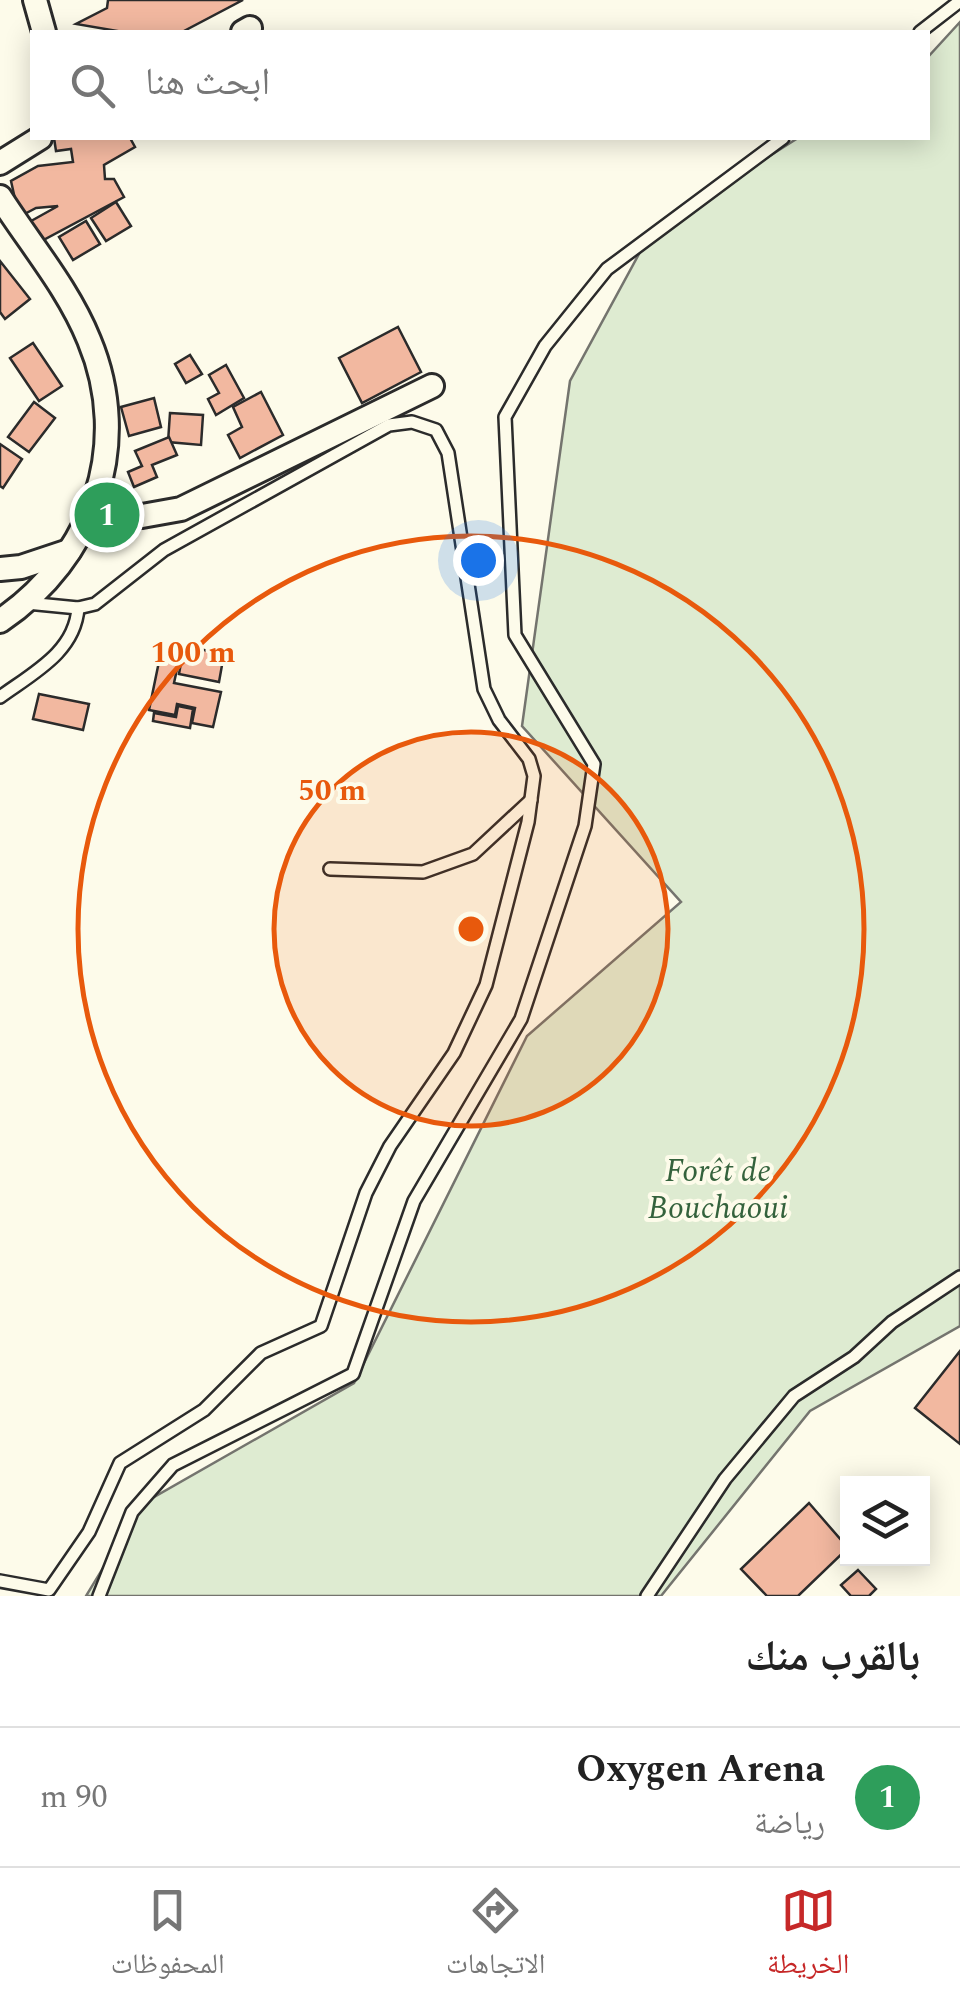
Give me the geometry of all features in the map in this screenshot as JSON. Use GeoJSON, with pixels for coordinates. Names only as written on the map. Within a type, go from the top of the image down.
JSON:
{"type":"FeatureCollection","features":[{"type":"Feature","properties":{"kind":"street"},"geometry":{"type":"LineString","coordinates":[[35,0],[43,30]]}},
{"type":"Feature","properties":{"kind":"street"},"geometry":{"type":"LineString","coordinates":[[0,163],[37,140]]}},
{"type":"Feature","properties":{"kind":"street"},"geometry":{"type":"LineString","coordinates":[[0,197],[53,274],[89,340],[106,394],[108,456],[94,508],[72,550],[27,603],[0,621]]}},
{"type":"Feature","properties":{"kind":"street"},"geometry":{"type":"LineString","coordinates":[[94,508],[142,516],[182,508],[432,386]]}},
{"type":"Feature","properties":{"kind":"street"},"geometry":{"type":"LineString","coordinates":[[0,569],[20,567],[72,550]]}},
{"type":"Feature","properties":{"kind":"lane"},"geometry":{"type":"LineString","coordinates":[[923,30],[960,1]]}},
{"type":"Feature","properties":{"kind":"lane"},"geometry":{"type":"LineString","coordinates":[[99,1596],[132,1512],[173,1466],[353,1374],[414,1200],[521,1019],[585,826],[594,764],[515,635],[505,417],[545,346],[606,270],[780,140]]}},
{"type":"Feature","properties":{"kind":"lane"},"geometry":{"type":"LineString","coordinates":[[0,1581],[51,1594],[88,1532],[120,1463],[204,1410],[262,1353],[320,1326],[366,1193],[390,1146],[454,1053],[486,985],[534,776],[529,759],[498,720],[484,689],[448,453],[436,430],[412,422],[389,425],[164,550],[95,604],[78,608],[27,603]]}},
{"type":"Feature","properties":{"kind":"lane"},"geometry":{"type":"LineString","coordinates":[[0,696],[54,658],[77,628],[78,608]]}},
{"type":"Feature","properties":{"kind":"lane"},"geometry":{"type":"LineString","coordinates":[[330,869],[422,872],[473,854],[531,800]]}},
{"type":"Feature","properties":{"kind":"lane"},"geometry":{"type":"LineString","coordinates":[[647,1596],[724,1479],[794,1396],[854,1357],[892,1322],[960,1278]]}},
{"type":"Feature","properties":{"kind":"green space","name":"Forêt de Bouchaoui"},"geometry":{"type":"Polygon","coordinates":[[[960,22],[960,1326],[810,1411],[661,1596],[86,1596],[142,1504],[354,1383],[527,1036],[681,902],[522,726],[570,381],[652,230],[795,140],[930,140],[930,55],[960,22]]]}},
{"type":"Feature","properties":{"kind":"building"},"geometry":{"type":"Polygon","coordinates":[[[108,0],[243,0],[186,30],[111,30],[76,24],[107,8],[108,0]]]}},
{"type":"Feature","properties":{"kind":"building"},"geometry":{"type":"Polygon","coordinates":[[[54,140],[131,140],[135,147],[104,165],[105,179],[114,179],[124,197],[34,245],[24,225],[58,206],[36,208],[19,217],[11,181],[38,166],[73,162],[71,149],[56,151],[54,140]]]}},
{"type":"Feature","properties":{"kind":"building"},"geometry":{"type":"Polygon","coordinates":[[[116,202],[131,226],[106,241],[91,218],[116,202]]]}},
{"type":"Feature","properties":{"kind":"building"},"geometry":{"type":"Polygon","coordinates":[[[86,221],[100,244],[73,260],[59,237],[86,221]]]}},
{"type":"Feature","properties":{"kind":"building"},"geometry":{"type":"Polygon","coordinates":[[[0,261],[30,299],[5,319],[0,312],[0,261]]]}},
{"type":"Feature","properties":{"kind":"building"},"geometry":{"type":"Polygon","coordinates":[[[398,327],[421,372],[362,403],[339,358],[398,327]]]}},
{"type":"Feature","properties":{"kind":"building"},"geometry":{"type":"Polygon","coordinates":[[[33,343],[62,386],[39,401],[10,358],[33,343]]]}},
{"type":"Feature","properties":{"kind":"building"},"geometry":{"type":"Polygon","coordinates":[[[190,355],[202,374],[186,383],[175,364],[190,355]]]}},
{"type":"Feature","properties":{"kind":"building"},"geometry":{"type":"Polygon","coordinates":[[[226,365],[244,398],[216,415],[208,399],[219,393],[209,375],[226,365]]]}},
{"type":"Feature","properties":{"kind":"building"},"geometry":{"type":"Polygon","coordinates":[[[261,392],[283,435],[240,458],[228,435],[242,427],[233,407],[261,392]]]}},
{"type":"Feature","properties":{"kind":"building"},"geometry":{"type":"Polygon","coordinates":[[[154,398],[161,427],[129,436],[121,407],[154,398]]]}},
{"type":"Feature","properties":{"kind":"building"},"geometry":{"type":"Polygon","coordinates":[[[34,402],[55,418],[29,452],[8,437],[34,402]]]}},
{"type":"Feature","properties":{"kind":"building"},"geometry":{"type":"Polygon","coordinates":[[[170,413],[203,415],[201,445],[168,442],[170,413]]]}},
{"type":"Feature","properties":{"kind":"building"},"geometry":{"type":"Polygon","coordinates":[[[169,437],[177,455],[152,465],[157,477],[134,487],[128,472],[142,466],[135,451],[169,437]]]}},
{"type":"Feature","properties":{"kind":"building"},"geometry":{"type":"Polygon","coordinates":[[[0,444],[22,459],[3,488],[0,486],[0,444]]]}},
{"type":"Feature","properties":{"kind":"building"},"geometry":{"type":"Polygon","coordinates":[[[184,646],[224,654],[219,682],[179,674],[184,646]]]}},
{"type":"Feature","properties":{"kind":"building"},"geometry":{"type":"Polygon","coordinates":[[[162,647],[181,651],[174,683],[221,692],[213,727],[192,723],[195,708],[177,704],[175,715],[149,710],[162,647]]]}},
{"type":"Feature","properties":{"kind":"building"},"geometry":{"type":"Polygon","coordinates":[[[39,694],[89,704],[83,730],[33,719],[39,694]]]}},
{"type":"Feature","properties":{"kind":"building"},"geometry":{"type":"Polygon","coordinates":[[[178,706],[193,709],[190,728],[153,721],[154,713],[176,717],[178,706]]]}},
{"type":"Feature","properties":{"kind":"building"},"geometry":{"type":"Polygon","coordinates":[[[960,1351],[960,1444],[915,1408],[960,1351]]]}},
{"type":"Feature","properties":{"kind":"building"},"geometry":{"type":"Polygon","coordinates":[[[809,1503],[840,1539],[840,1556],[798,1596],[767,1596],[741,1569],[809,1503]]]}},
{"type":"Feature","properties":{"kind":"building"},"geometry":{"type":"Polygon","coordinates":[[[858,1570],[876,1589],[869,1596],[851,1596],[841,1585],[858,1570]]]}},
{"type":"Feature","properties":{"kind":"place","name":"Oxygen Arena"},"geometry":{"type":"Point","coordinates":[107,515]}}]}
